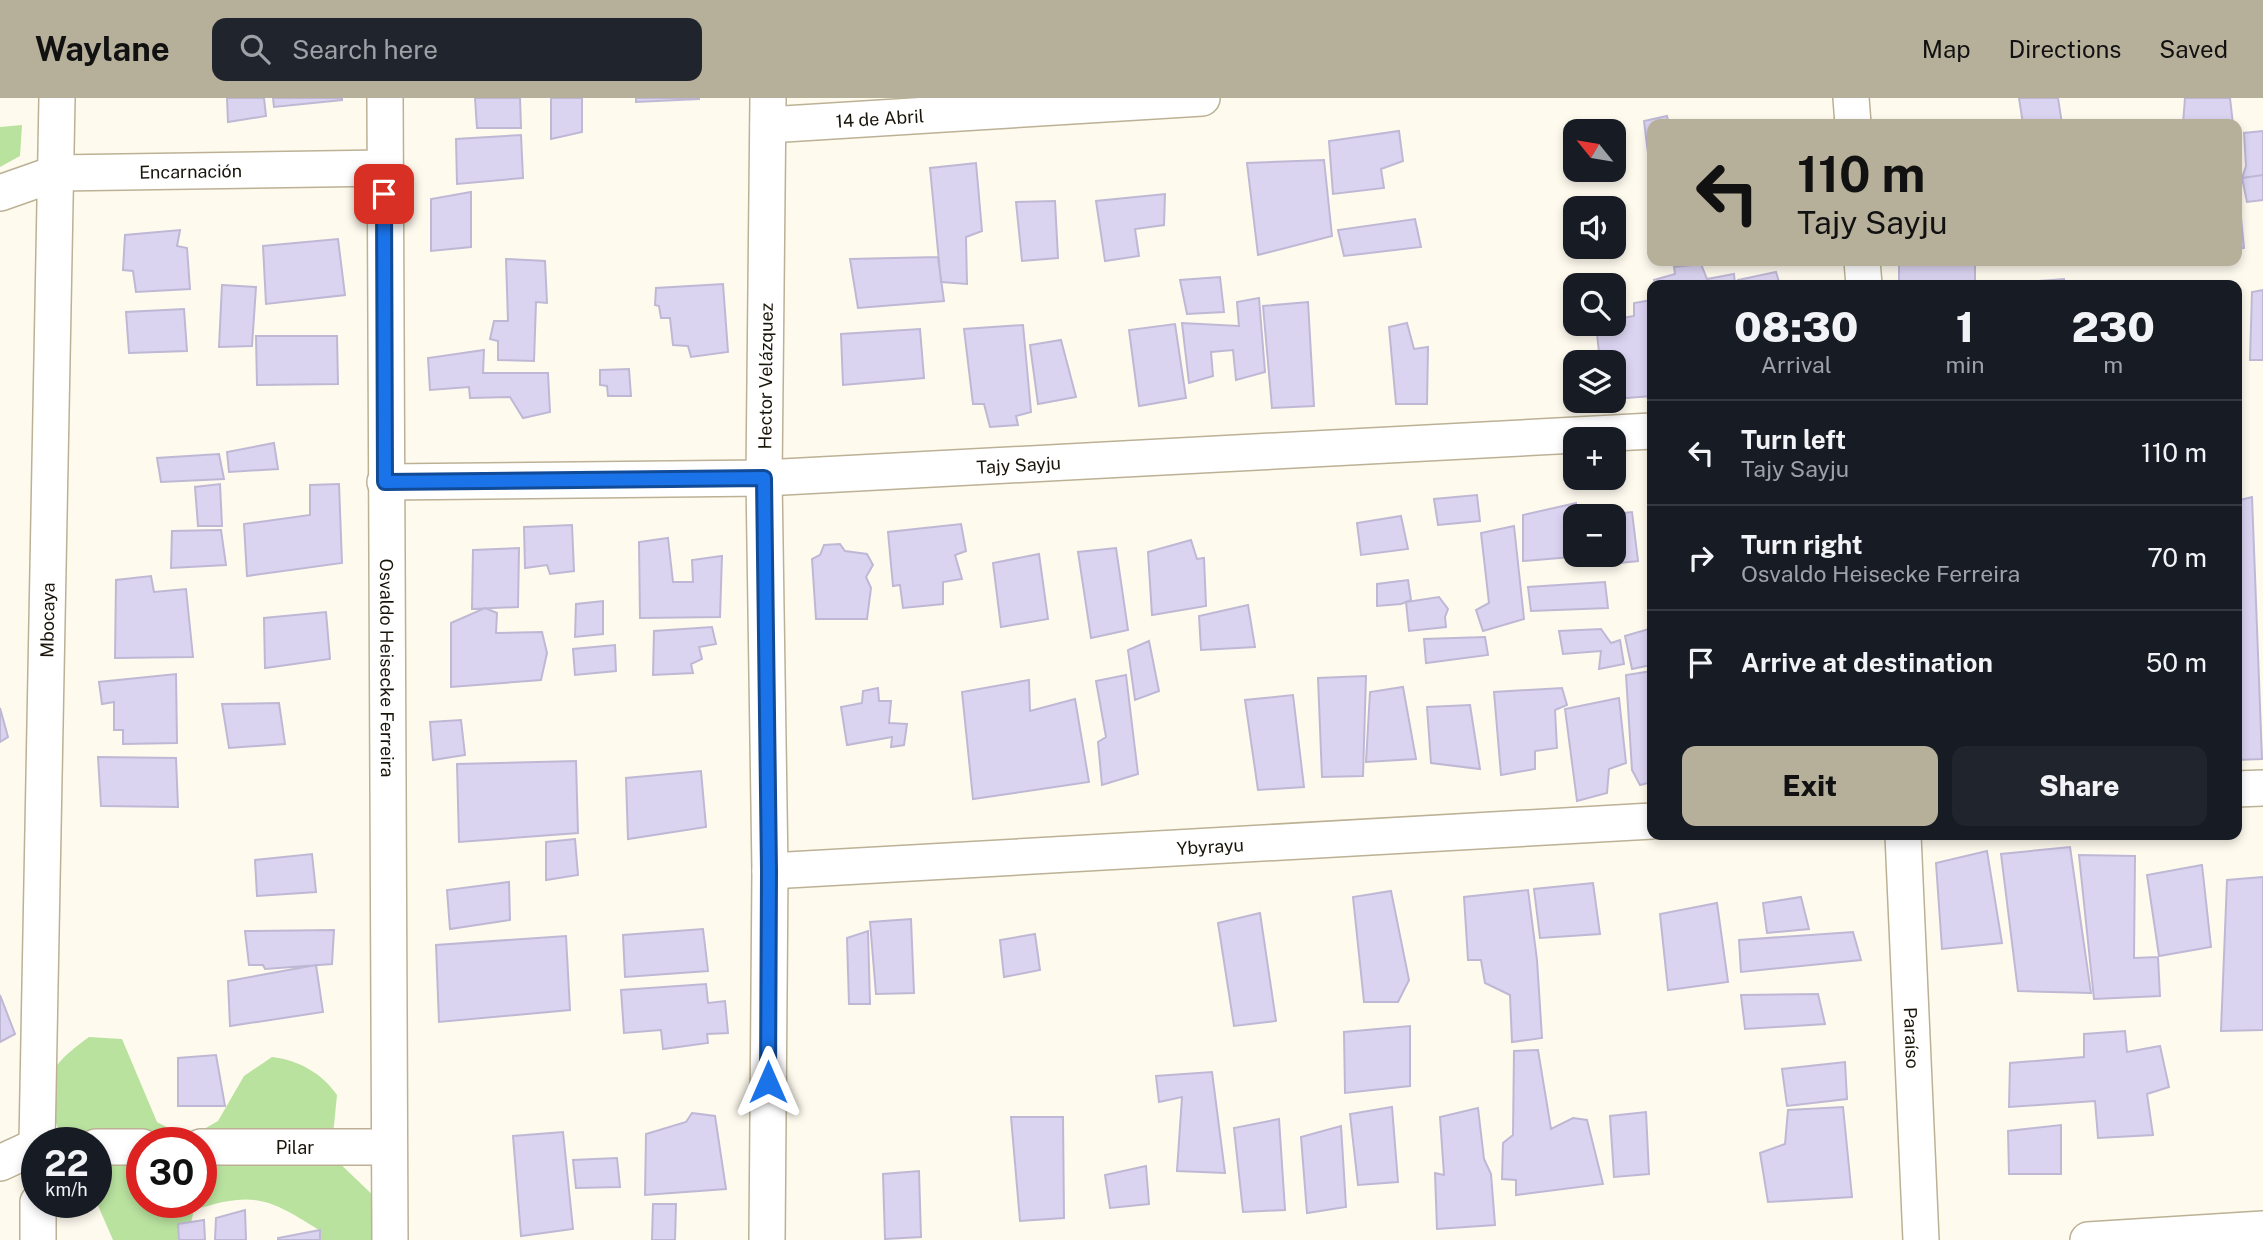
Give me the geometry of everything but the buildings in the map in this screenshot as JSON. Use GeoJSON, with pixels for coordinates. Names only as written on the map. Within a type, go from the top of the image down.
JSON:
{"type":"FeatureCollection","features":[{"type":"Feature","properties":{"kind":"street","name":"Mbocaya"},"geometry":{"type":"LineString","coordinates":[[37,1127],[57,98]]}},
{"type":"Feature","properties":{"kind":"street","name":"Osvaldo Heisecke Ferreira"},"geometry":{"type":"LineString","coordinates":[[385,98],[390,1240]]}},
{"type":"Feature","properties":{"kind":"street","name":"14 de Abril"},"geometry":{"type":"LineString","coordinates":[[768,112],[1202,98]]}},
{"type":"Feature","properties":{"kind":"street"},"geometry":{"type":"LineString","coordinates":[[1851,98],[1853,119]]}},
{"type":"Feature","properties":{"kind":"street","name":"Hector Velázquez"},"geometry":{"type":"LineString","coordinates":[[767,1240],[769,871],[764,478],[768,112]]}},
{"type":"Feature","properties":{"kind":"street","name":"Encarnación"},"geometry":{"type":"LineString","coordinates":[[0,193],[57,173],[384,168]]}},
{"type":"Feature","properties":{"kind":"street","name":"Tajy Sayju"},"geometry":{"type":"LineString","coordinates":[[385,482],[764,478],[1647,431]]}},
{"type":"Feature","properties":{"kind":"street"},"geometry":{"type":"LineString","coordinates":[[2242,789],[2263,788]]}},
{"type":"Feature","properties":{"kind":"street","name":"Ybyrayu"},"geometry":{"type":"LineString","coordinates":[[769,871],[1647,821]]}},
{"type":"Feature","properties":{"kind":"street","name":"Paraíso"},"geometry":{"type":"LineString","coordinates":[[1903,840],[1921,1240]]}},
{"type":"Feature","properties":{"kind":"street","name":"Pilar"},"geometry":{"type":"LineString","coordinates":[[217,1147],[388,1147]]}},
{"type":"Feature","properties":{"kind":"street"},"geometry":{"type":"LineString","coordinates":[[0,1163],[21,1153]]}},
{"type":"Feature","properties":{"kind":"street"},"geometry":{"type":"LineString","coordinates":[[38,1218],[38,1240]]}},
{"type":"Feature","properties":{"kind":"street"},"geometry":{"type":"LineString","coordinates":[[2088,1240],[2263,1228]]}},
{"type":"Feature","properties":{"kind":"green space"},"geometry":{"type":"Polygon","coordinates":[[[22,125],[20,156],[0,167],[0,127],[22,125]]]}},
{"type":"Feature","properties":{"kind":"green space"},"geometry":{"type":"Polygon","coordinates":[[[89,1037],[122,1039],[157,1122],[166,1127],[126,1127],[126,1218],[192,1218],[187,1240],[113,1240],[103,1218],[112,1218],[112,1127],[58,1127],[50,1109],[48,1083],[61,1061],[89,1037]]]}},
{"type":"Feature","properties":{"kind":"green space"},"geometry":{"type":"Polygon","coordinates":[[[272,1057],[291,1061],[317,1074],[337,1095],[331,1155],[380,1202],[390,1240],[320,1240],[319,1230],[273,1205],[260,1201],[217,1204],[217,1127],[208,1127],[218,1121],[244,1076],[272,1057]]]}},
{"type":"Feature","properties":{"kind":"route"},"geometry":{"type":"LineString","coordinates":[[384,194],[385,482],[764,478],[769,871],[768,1082]]}}]}
